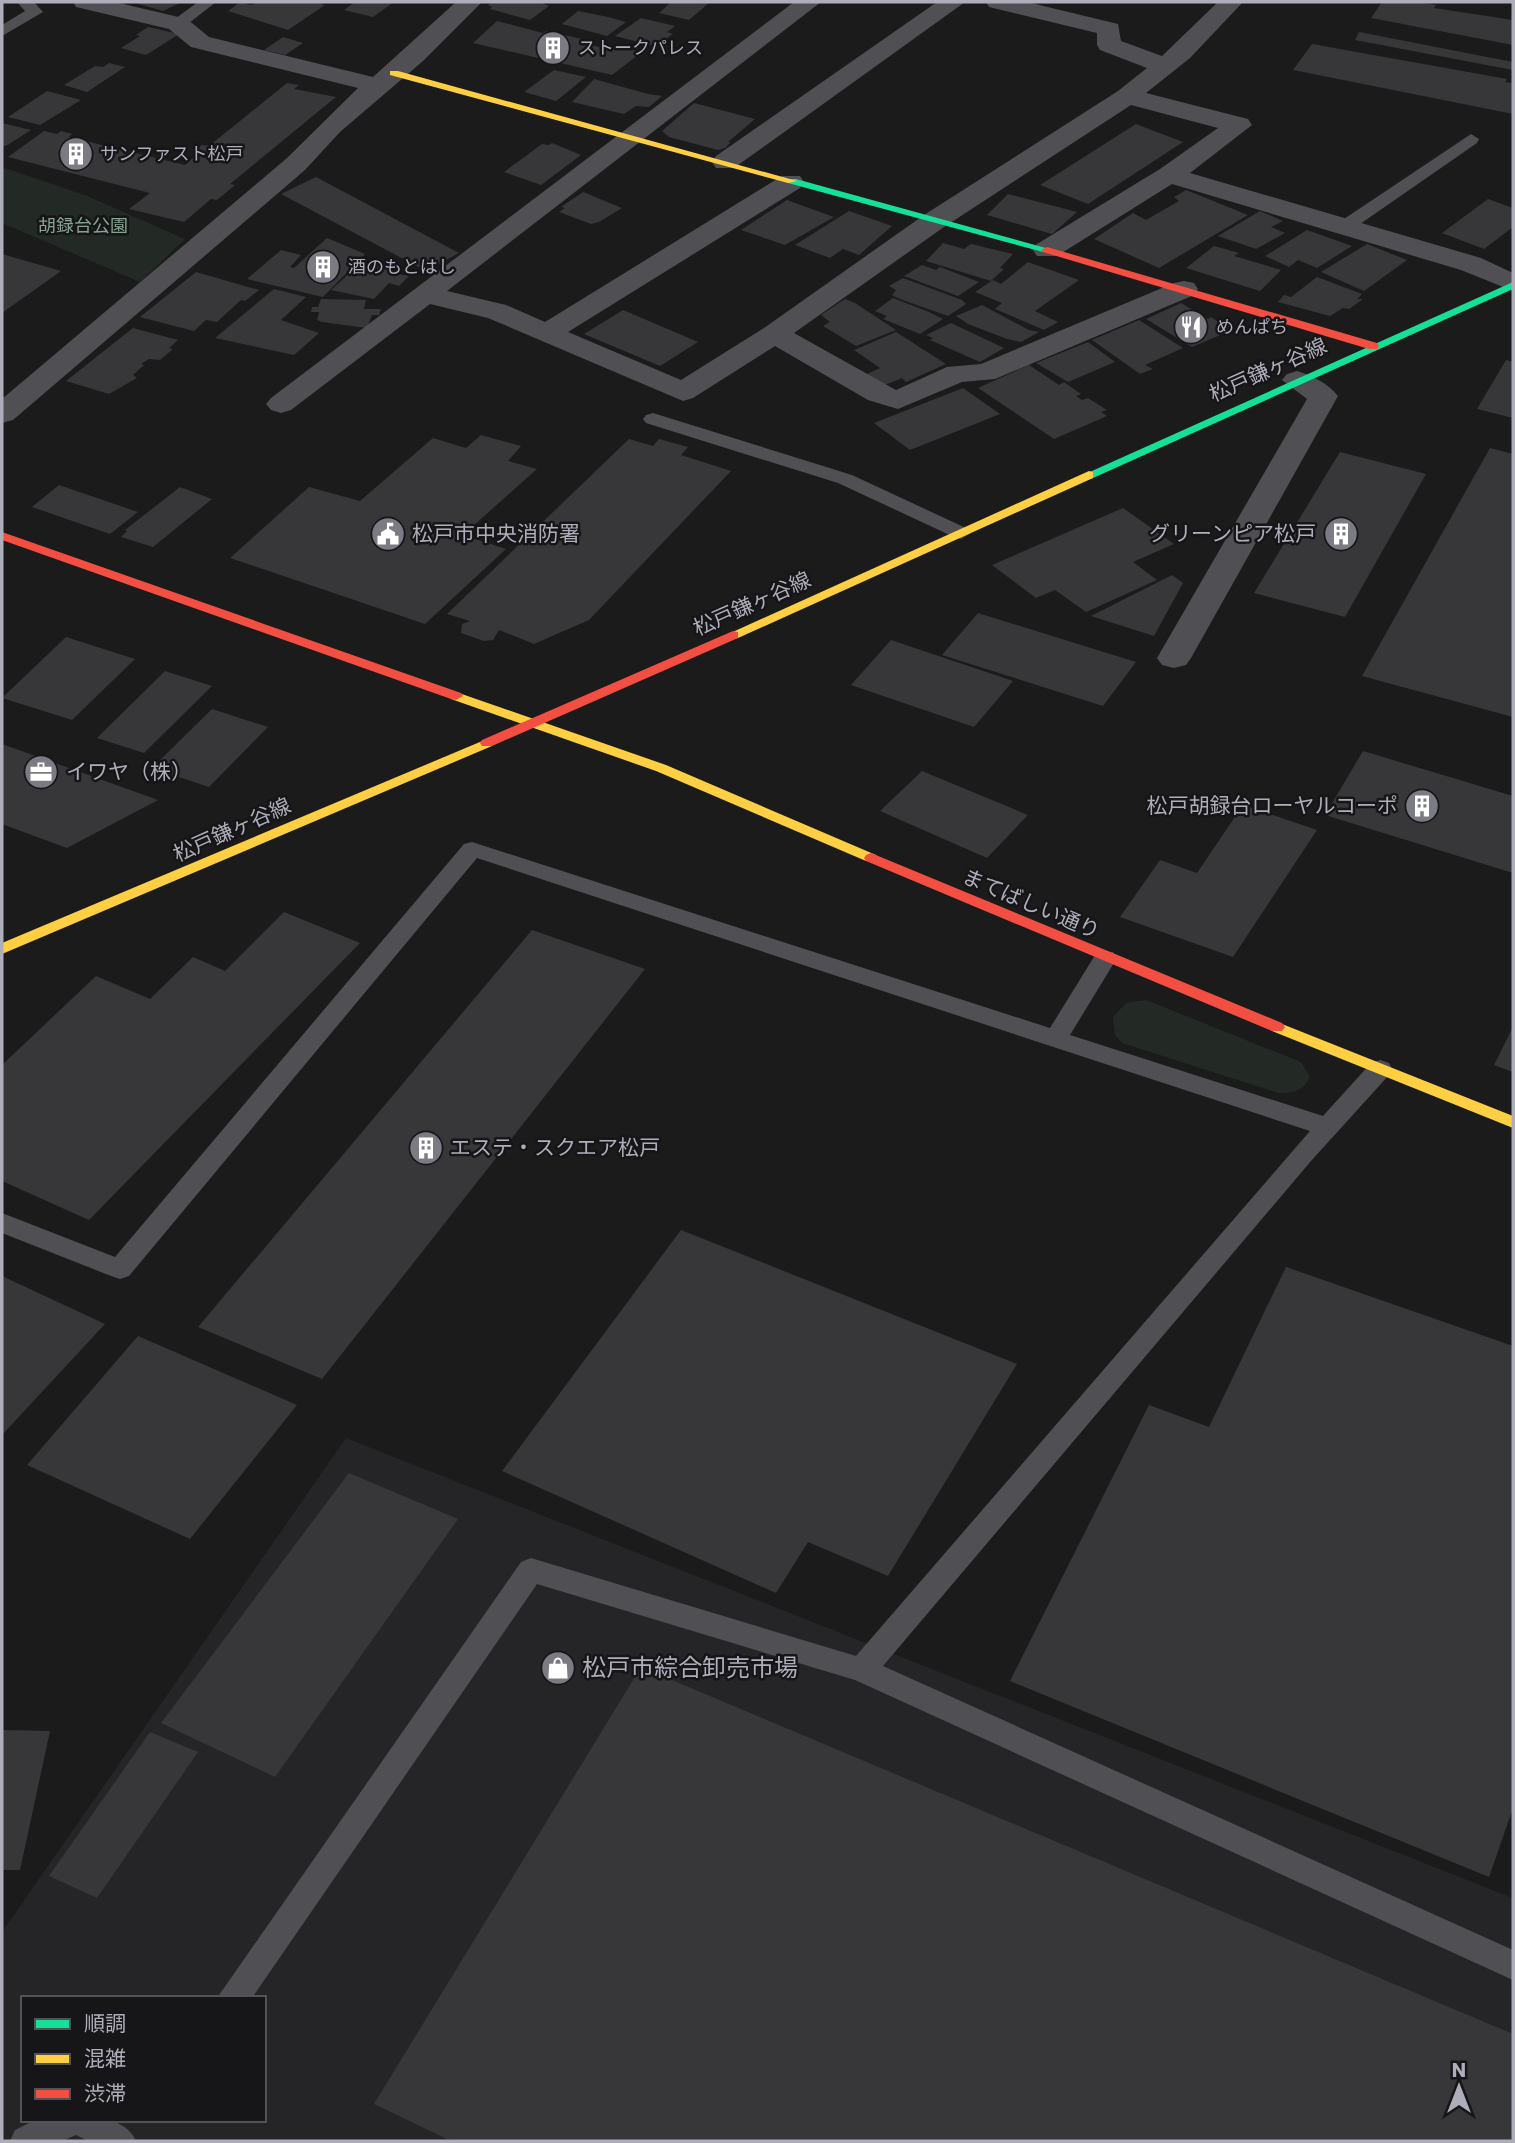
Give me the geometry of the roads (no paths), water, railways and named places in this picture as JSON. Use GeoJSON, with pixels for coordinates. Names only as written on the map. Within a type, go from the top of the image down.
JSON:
{"type":"FeatureCollection","features":[{"type":"Feature","properties":{"kind":"street"},"geometry":{"type":"LineString","coordinates":[[85,2],[178,24],[200,42],[384,79],[725,162],[1047,250],[1373,346]]}},
{"type":"Feature","properties":{"kind":"street"},"geometry":{"type":"LineString","coordinates":[[6,405],[296,164],[322,132],[470,2]]}},
{"type":"Feature","properties":{"kind":"street"},"geometry":{"type":"LineString","coordinates":[[281,404],[810,2]]}},
{"type":"Feature","properties":{"kind":"street"},"geometry":{"type":"LineString","coordinates":[[725,162],[953,2]]}},
{"type":"Feature","properties":{"kind":"street"},"geometry":{"type":"LineString","coordinates":[[998,2],[1109,29],[1109,46],[1166,66]]}},
{"type":"Feature","properties":{"kind":"street"},"geometry":{"type":"LineString","coordinates":[[429,294],[496,311],[683,392],[774,334],[934,221],[1127,96],[1166,66],[1231,2]]}},
{"type":"Feature","properties":{"kind":"street"},"geometry":{"type":"LineString","coordinates":[[1047,250],[1169,175],[1239,125],[1127,96]]}},
{"type":"Feature","properties":{"kind":"street"},"geometry":{"type":"LineString","coordinates":[[1169,175],[1471,264],[1513,284]]}},
{"type":"Feature","properties":{"kind":"street"},"geometry":{"type":"LineString","coordinates":[[548,332],[791,182]]}},
{"type":"Feature","properties":{"kind":"street","name":"松戸鎌ヶ谷線"},"geometry":{"type":"LineString","coordinates":[[2,948],[201,867],[534,722],[1513,284]]}},
{"type":"Feature","properties":{"kind":"street"},"geometry":{"type":"LineString","coordinates":[[774,334],[877,394],[898,400],[957,373],[985,373],[1184,289]]}},
{"type":"Feature","properties":{"kind":"street"},"geometry":{"type":"LineString","coordinates":[[1174,658],[1323,396],[1297,380]]}},
{"type":"Feature","properties":{"kind":"street","name":"まてばしい通り"},"geometry":{"type":"LineString","coordinates":[[2,536],[662,768],[1105,958],[1513,1122]]}},
{"type":"Feature","properties":{"kind":"lane"},"geometry":{"type":"LineString","coordinates":[[2,32],[35,12],[25,2]]}},
{"type":"Feature","properties":{"kind":"lane"},"geometry":{"type":"LineString","coordinates":[[178,24],[208,2]]}},
{"type":"Feature","properties":{"kind":"lane"},"geometry":{"type":"LineString","coordinates":[[1344,227],[1471,139]]}},
{"type":"Feature","properties":{"kind":"lane"},"geometry":{"type":"LineString","coordinates":[[653,419],[845,479],[961,533]]}},
{"type":"Feature","properties":{"kind":"lane"},"geometry":{"type":"LineString","coordinates":[[2,1223],[120,1269],[472,849],[1327,1128]]}},
{"type":"Feature","properties":{"kind":"lane"},"geometry":{"type":"LineString","coordinates":[[1055,1039],[1105,958]]}},
{"type":"Feature","properties":{"kind":"lane"},"geometry":{"type":"LineString","coordinates":[[862,1670],[1380,1069]]}},
{"type":"Feature","properties":{"kind":"lane"},"geometry":{"type":"LineString","coordinates":[[234,1996],[531,1570],[862,1670],[1513,1965]]}},
{"type":"Feature","properties":{"kind":"lane"},"geometry":{"type":"LineString","coordinates":[[27,2141],[67,2122]]}},
{"type":"Feature","properties":{"kind":"lane"},"geometry":{"type":"LineString","coordinates":[[86,2122],[119,2141]]}},
{"type":"Feature","properties":{"kind":"place","name":"ストークパレス"},"geometry":{"type":"Point","coordinates":[553,48]}},
{"type":"Feature","properties":{"kind":"place","name":"サンファスト松戸"},"geometry":{"type":"Point","coordinates":[76,154]}},
{"type":"Feature","properties":{"kind":"place","name":"酒のもとはし"},"geometry":{"type":"Point","coordinates":[323,267]}},
{"type":"Feature","properties":{"kind":"place","name":"めんぱち"},"geometry":{"type":"Point","coordinates":[1191,327]}},
{"type":"Feature","properties":{"kind":"place","name":"松戸市中央消防署"},"geometry":{"type":"Point","coordinates":[388,534]}},
{"type":"Feature","properties":{"kind":"place","name":"グリーンピア松戸"},"geometry":{"type":"Point","coordinates":[1341,534]}},
{"type":"Feature","properties":{"kind":"place","name":"イワヤ（株）"},"geometry":{"type":"Point","coordinates":[41,772]}},
{"type":"Feature","properties":{"kind":"place","name":"松戸胡録台ローヤルコーポ"},"geometry":{"type":"Point","coordinates":[1422,806]}},
{"type":"Feature","properties":{"kind":"place","name":"エステ・スクエア松戸"},"geometry":{"type":"Point","coordinates":[426,1148]}},
{"type":"Feature","properties":{"kind":"place","name":"松戸市綜合卸売市場"},"geometry":{"type":"Point","coordinates":[558,1668]}},
{"type":"Feature","properties":{"kind":"park label","name":"胡録台公園"},"geometry":{"type":"Point","coordinates":[83,226]}}]}
